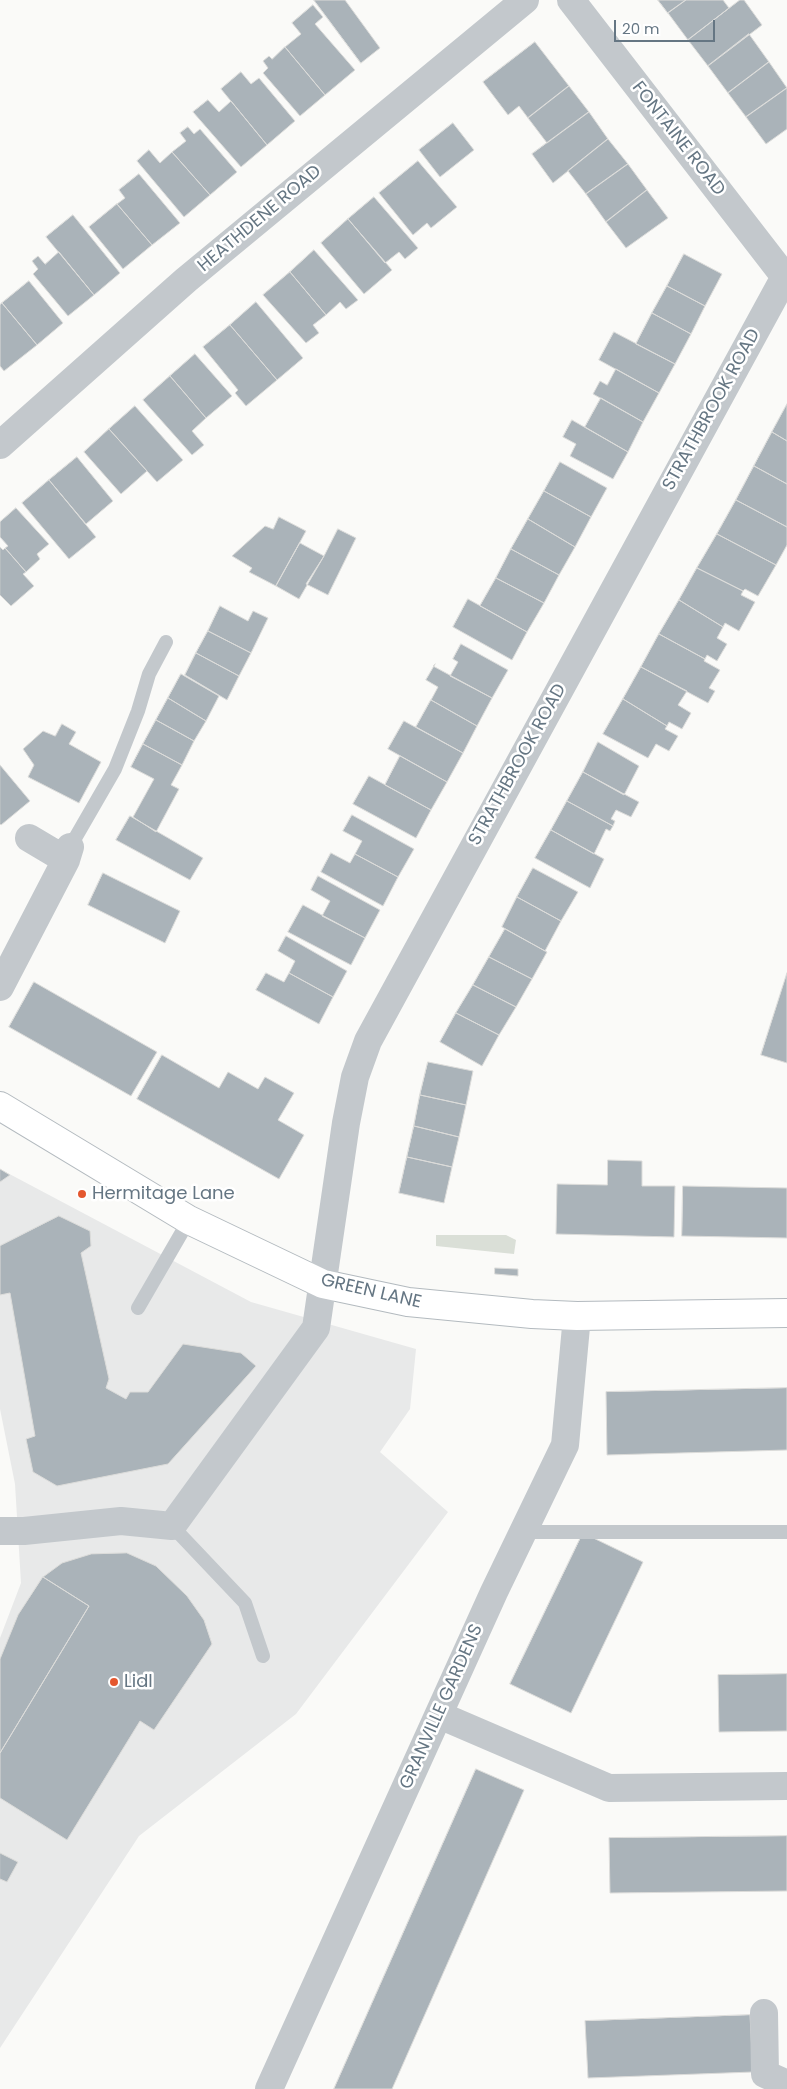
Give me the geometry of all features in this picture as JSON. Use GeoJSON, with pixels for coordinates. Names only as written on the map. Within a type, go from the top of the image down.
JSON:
{"type":"FeatureCollection","features":[{"type":"Feature","properties":{"kind":"main road","name":"GREEN LANE"},"geometry":{"type":"LineString","coordinates":[[0,1106],[189,1220],[323,1284],[408,1302],[479,1310],[577,1316],[787,1313]]}},
{"type":"Feature","properties":{"kind":"street","name":"HEATHDENE ROAD"},"geometry":{"type":"LineString","coordinates":[[0,445],[186,280],[525,0]]}},
{"type":"Feature","properties":{"kind":"street","name":"FONTAINE ROAD"},"geometry":{"type":"LineString","coordinates":[[571,0],[786,275]]}},
{"type":"Feature","properties":{"kind":"street","name":"STRATHBROOK ROAD"},"geometry":{"type":"LineString","coordinates":[[323,1284],[346,1123],[355,1077],[368,1040],[786,275]]}},
{"type":"Feature","properties":{"kind":"street"},"geometry":{"type":"LineString","coordinates":[[0,988],[68,854],[29,838]]}},
{"type":"Feature","properties":{"kind":"street"},"geometry":{"type":"LineString","coordinates":[[0,1531],[24,1531],[121,1521],[172,1526],[316,1328],[323,1284]]}},
{"type":"Feature","properties":{"kind":"street","name":"GRANVILLE GARDENS"},"geometry":{"type":"LineString","coordinates":[[269,2089],[522,1532],[565,1445],[577,1316]]}},
{"type":"Feature","properties":{"kind":"street"},"geometry":{"type":"LineString","coordinates":[[439,1715],[610,1788],[787,1786]]}},
{"type":"Feature","properties":{"kind":"street"},"geometry":{"type":"LineString","coordinates":[[764,2014],[765,2074],[787,2084]]}},
{"type":"Feature","properties":{"kind":"lane"},"geometry":{"type":"LineString","coordinates":[[68,854],[115,769],[138,711],[150,674],[166,642]]}},
{"type":"Feature","properties":{"kind":"lane"},"geometry":{"type":"LineString","coordinates":[[138,1308],[189,1220]]}},
{"type":"Feature","properties":{"kind":"lane"},"geometry":{"type":"LineString","coordinates":[[172,1526],[246,1603],[263,1656]]}},
{"type":"Feature","properties":{"kind":"lane"},"geometry":{"type":"LineString","coordinates":[[522,1532],[787,1532]]}},
{"type":"Feature","properties":{"kind":"shaded area"},"geometry":{"type":"Polygon","coordinates":[[[0,1169],[251,1302],[416,1349],[410,1409],[380,1452],[448,1512],[296,1714],[139,1836],[0,2048],[0,1638],[21,1583],[15,1484],[0,1409],[0,1169]]]}},
{"type":"Feature","properties":{"kind":"shaded area"},"geometry":{"type":"Polygon","coordinates":[[[436,1235],[506,1235],[516,1240],[514,1254],[436,1246],[436,1235]]]}},
{"type":"Feature","properties":{"kind":"building"},"geometry":{"type":"Polygon","coordinates":[[[314,0],[345,0],[380,48],[361,63],[314,0]]]}},
{"type":"Feature","properties":{"kind":"building"},"geometry":{"type":"Polygon","coordinates":[[[658,0],[686,0],[668,13],[658,0]]]}},
{"type":"Feature","properties":{"kind":"building"},"geometry":{"type":"Polygon","coordinates":[[[686,0],[723,0],[729,8],[688,40],[668,13],[686,0]]]}},
{"type":"Feature","properties":{"kind":"building"},"geometry":{"type":"Polygon","coordinates":[[[740,0],[744,0],[762,25],[708,66],[688,40],[740,0]]]}},
{"type":"Feature","properties":{"kind":"building"},"geometry":{"type":"Polygon","coordinates":[[[313,5],[323,17],[315,24],[355,70],[325,95],[285,47],[301,34],[292,23],[313,5]]]}},
{"type":"Feature","properties":{"kind":"building"},"geometry":{"type":"Polygon","coordinates":[[[749,34],[769,62],[728,93],[708,66],[749,34]]]}},
{"type":"Feature","properties":{"kind":"building"},"geometry":{"type":"Polygon","coordinates":[[[535,42],[569,86],[528,118],[519,106],[508,115],[483,82],[535,42]]]}},
{"type":"Feature","properties":{"kind":"building"},"geometry":{"type":"Polygon","coordinates":[[[285,47],[325,95],[300,116],[263,73],[268,68],[263,61],[269,56],[272,59],[285,47]]]}},
{"type":"Feature","properties":{"kind":"building"},"geometry":{"type":"Polygon","coordinates":[[[769,62],[787,88],[746,117],[728,93],[769,62]]]}},
{"type":"Feature","properties":{"kind":"building"},"geometry":{"type":"Polygon","coordinates":[[[241,72],[251,84],[259,78],[295,121],[267,145],[221,89],[241,72]]]}},
{"type":"Feature","properties":{"kind":"building"},"geometry":{"type":"Polygon","coordinates":[[[569,86],[589,112],[547,143],[528,118],[569,86]]]}},
{"type":"Feature","properties":{"kind":"building"},"geometry":{"type":"Polygon","coordinates":[[[787,88],[787,129],[766,144],[746,117],[787,88]]]}},
{"type":"Feature","properties":{"kind":"building"},"geometry":{"type":"Polygon","coordinates":[[[208,100],[219,112],[231,101],[267,145],[241,167],[193,112],[208,100]]]}},
{"type":"Feature","properties":{"kind":"building"},"geometry":{"type":"Polygon","coordinates":[[[589,112],[608,139],[553,183],[532,154],[589,112]]]}},
{"type":"Feature","properties":{"kind":"building"},"geometry":{"type":"Polygon","coordinates":[[[453,123],[474,150],[440,177],[419,150],[453,123]]]}},
{"type":"Feature","properties":{"kind":"building"},"geometry":{"type":"Polygon","coordinates":[[[188,127],[194,134],[200,129],[237,172],[210,195],[172,152],[186,141],[180,133],[188,127]]]}},
{"type":"Feature","properties":{"kind":"building"},"geometry":{"type":"Polygon","coordinates":[[[608,139],[628,164],[586,194],[568,171],[608,139]]]}},
{"type":"Feature","properties":{"kind":"building"},"geometry":{"type":"Polygon","coordinates":[[[149,150],[160,163],[172,152],[210,195],[184,217],[137,161],[149,150]]]}},
{"type":"Feature","properties":{"kind":"building"},"geometry":{"type":"Polygon","coordinates":[[[418,161],[457,207],[431,228],[427,223],[413,235],[379,193],[418,161]]]}},
{"type":"Feature","properties":{"kind":"building"},"geometry":{"type":"Polygon","coordinates":[[[628,164],[647,190],[606,222],[586,194],[628,164]]]}},
{"type":"Feature","properties":{"kind":"building"},"geometry":{"type":"Polygon","coordinates":[[[139,174],[180,223],[152,245],[117,204],[125,198],[119,190],[139,174]]]}},
{"type":"Feature","properties":{"kind":"building"},"geometry":{"type":"Polygon","coordinates":[[[647,190],[668,218],[626,248],[606,222],[647,190]]]}},
{"type":"Feature","properties":{"kind":"building"},"geometry":{"type":"Polygon","coordinates":[[[374,197],[418,248],[405,259],[399,252],[385,263],[348,219],[374,197]]]}},
{"type":"Feature","properties":{"kind":"building"},"geometry":{"type":"Polygon","coordinates":[[[117,204],[152,245],[123,269],[89,227],[117,204]]]}},
{"type":"Feature","properties":{"kind":"building"},"geometry":{"type":"Polygon","coordinates":[[[73,215],[120,273],[94,295],[46,237],[73,215]]]}},
{"type":"Feature","properties":{"kind":"building"},"geometry":{"type":"Polygon","coordinates":[[[348,219],[392,270],[364,294],[321,243],[348,219]]]}},
{"type":"Feature","properties":{"kind":"building"},"geometry":{"type":"Polygon","coordinates":[[[314,250],[358,300],[346,309],[340,302],[326,315],[290,272],[314,250]]]}},
{"type":"Feature","properties":{"kind":"building"},"geometry":{"type":"Polygon","coordinates":[[[59,252],[94,295],[68,316],[33,274],[38,269],[32,261],[38,256],[45,264],[59,252]]]}},
{"type":"Feature","properties":{"kind":"building"},"geometry":{"type":"Polygon","coordinates":[[[684,254],[722,274],[705,306],[667,286],[684,254]]]}},
{"type":"Feature","properties":{"kind":"building"},"geometry":{"type":"Polygon","coordinates":[[[290,272],[326,315],[313,325],[319,333],[306,343],[263,295],[290,272]]]}},
{"type":"Feature","properties":{"kind":"building"},"geometry":{"type":"Polygon","coordinates":[[[29,281],[63,323],[37,345],[2,303],[29,281]]]}},
{"type":"Feature","properties":{"kind":"building"},"geometry":{"type":"Polygon","coordinates":[[[667,286],[705,306],[691,334],[652,313],[667,286]]]}},
{"type":"Feature","properties":{"kind":"building"},"geometry":{"type":"Polygon","coordinates":[[[256,302],[303,358],[277,380],[230,325],[256,302]]]}},
{"type":"Feature","properties":{"kind":"building"},"geometry":{"type":"Polygon","coordinates":[[[2,303],[37,345],[4,371],[0,366],[0,305],[2,303]]]}},
{"type":"Feature","properties":{"kind":"building"},"geometry":{"type":"Polygon","coordinates":[[[652,313],[691,334],[675,364],[636,344],[652,313]]]}},
{"type":"Feature","properties":{"kind":"building"},"geometry":{"type":"Polygon","coordinates":[[[230,325],[277,380],[246,406],[235,393],[238,390],[203,347],[230,325]]]}},
{"type":"Feature","properties":{"kind":"building"},"geometry":{"type":"Polygon","coordinates":[[[614,332],[675,364],[659,393],[599,360],[614,332]]]}},
{"type":"Feature","properties":{"kind":"building"},"geometry":{"type":"Polygon","coordinates":[[[195,354],[232,396],[206,418],[170,376],[195,354]]]}},
{"type":"Feature","properties":{"kind":"building"},"geometry":{"type":"Polygon","coordinates":[[[616,369],[659,393],[643,422],[593,394],[600,381],[607,385],[616,369]]]}},
{"type":"Feature","properties":{"kind":"building"},"geometry":{"type":"Polygon","coordinates":[[[170,376],[206,418],[192,431],[204,445],[192,455],[143,400],[170,376]]]}},
{"type":"Feature","properties":{"kind":"building"},"geometry":{"type":"Polygon","coordinates":[[[601,398],[643,422],[628,452],[585,427],[601,398]]]}},
{"type":"Feature","properties":{"kind":"building"},"geometry":{"type":"Polygon","coordinates":[[[787,404],[787,441],[772,432],[787,404]]]}},
{"type":"Feature","properties":{"kind":"building"},"geometry":{"type":"Polygon","coordinates":[[[135,406],[183,460],[157,482],[109,429],[135,406]]]}},
{"type":"Feature","properties":{"kind":"building"},"geometry":{"type":"Polygon","coordinates":[[[572,420],[628,452],[613,479],[570,456],[576,444],[563,437],[572,420]]]}},
{"type":"Feature","properties":{"kind":"building"},"geometry":{"type":"Polygon","coordinates":[[[109,429],[147,471],[121,494],[84,452],[109,429]]]}},
{"type":"Feature","properties":{"kind":"building"},"geometry":{"type":"Polygon","coordinates":[[[772,432],[787,441],[787,484],[754,466],[772,432]]]}},
{"type":"Feature","properties":{"kind":"building"},"geometry":{"type":"Polygon","coordinates":[[[77,457],[113,501],[86,524],[49,480],[77,457]]]}},
{"type":"Feature","properties":{"kind":"building"},"geometry":{"type":"Polygon","coordinates":[[[560,462],[607,488],[591,517],[544,491],[560,462]]]}},
{"type":"Feature","properties":{"kind":"building"},"geometry":{"type":"Polygon","coordinates":[[[754,466],[787,484],[787,527],[736,500],[754,466]]]}},
{"type":"Feature","properties":{"kind":"building"},"geometry":{"type":"Polygon","coordinates":[[[49,480],[96,537],[69,559],[22,503],[49,480]]]}},
{"type":"Feature","properties":{"kind":"building"},"geometry":{"type":"Polygon","coordinates":[[[544,491],[591,517],[575,547],[528,519],[544,491]]]}},
{"type":"Feature","properties":{"kind":"building"},"geometry":{"type":"Polygon","coordinates":[[[736,500],[787,527],[787,545],[776,565],[717,534],[736,500]]]}},
{"type":"Feature","properties":{"kind":"building"},"geometry":{"type":"Polygon","coordinates":[[[16,508],[49,544],[37,554],[40,559],[26,572],[5,548],[8,546],[0,537],[0,522],[16,508]]]}},
{"type":"Feature","properties":{"kind":"building"},"geometry":{"type":"Polygon","coordinates":[[[279,517],[306,531],[276,586],[249,572],[252,568],[232,556],[265,526],[273,529],[279,517]]]}},
{"type":"Feature","properties":{"kind":"building"},"geometry":{"type":"Polygon","coordinates":[[[528,519],[575,547],[559,575],[511,549],[528,519]]]}},
{"type":"Feature","properties":{"kind":"building"},"geometry":{"type":"Polygon","coordinates":[[[338,529],[356,538],[328,595],[306,584],[338,529]]]}},
{"type":"Feature","properties":{"kind":"building"},"geometry":{"type":"Polygon","coordinates":[[[717,534],[776,565],[758,596],[745,589],[743,591],[697,568],[717,534]]]}},
{"type":"Feature","properties":{"kind":"building"},"geometry":{"type":"Polygon","coordinates":[[[300,543],[324,556],[299,599],[276,586],[300,543]]]}},
{"type":"Feature","properties":{"kind":"building"},"geometry":{"type":"Polygon","coordinates":[[[0,547],[3,550],[5,548],[26,572],[23,574],[34,586],[11,606],[0,595],[0,547]]]}},
{"type":"Feature","properties":{"kind":"building"},"geometry":{"type":"Polygon","coordinates":[[[511,549],[559,575],[544,603],[496,578],[511,549]]]}},
{"type":"Feature","properties":{"kind":"building"},"geometry":{"type":"Polygon","coordinates":[[[697,568],[743,591],[741,595],[755,602],[739,631],[725,623],[723,627],[679,600],[697,568]]]}},
{"type":"Feature","properties":{"kind":"building"},"geometry":{"type":"Polygon","coordinates":[[[496,578],[544,603],[527,632],[480,606],[496,578]]]}},
{"type":"Feature","properties":{"kind":"building"},"geometry":{"type":"Polygon","coordinates":[[[468,599],[527,632],[512,660],[453,627],[468,599]]]}},
{"type":"Feature","properties":{"kind":"building"},"geometry":{"type":"Polygon","coordinates":[[[679,600],[723,627],[717,638],[727,644],[717,661],[707,655],[705,659],[659,634],[679,600]]]}},
{"type":"Feature","properties":{"kind":"building"},"geometry":{"type":"Polygon","coordinates":[[[220,606],[248,621],[253,611],[268,618],[251,653],[208,631],[220,606]]]}},
{"type":"Feature","properties":{"kind":"building"},"geometry":{"type":"Polygon","coordinates":[[[208,631],[251,653],[239,676],[196,653],[208,631]]]}},
{"type":"Feature","properties":{"kind":"building"},"geometry":{"type":"Polygon","coordinates":[[[659,634],[705,659],[704,661],[720,670],[709,688],[715,691],[708,703],[641,667],[659,634]]]}},
{"type":"Feature","properties":{"kind":"building"},"geometry":{"type":"Polygon","coordinates":[[[461,644],[508,670],[492,698],[450,676],[458,662],[453,659],[461,644]]]}},
{"type":"Feature","properties":{"kind":"building"},"geometry":{"type":"Polygon","coordinates":[[[196,653],[239,676],[227,700],[185,675],[196,653]]]}},
{"type":"Feature","properties":{"kind":"building"},"geometry":{"type":"Polygon","coordinates":[[[434,666],[492,698],[477,726],[431,700],[438,687],[426,680],[434,666]]]}},
{"type":"Feature","properties":{"kind":"building"},"geometry":{"type":"Polygon","coordinates":[[[641,667],[687,691],[678,705],[691,713],[682,729],[669,722],[667,726],[623,699],[641,667]]]}},
{"type":"Feature","properties":{"kind":"building"},"geometry":{"type":"Polygon","coordinates":[[[181,674],[219,696],[206,721],[168,698],[181,674]]]}},
{"type":"Feature","properties":{"kind":"building"},"geometry":{"type":"Polygon","coordinates":[[[168,698],[206,721],[194,741],[156,720],[168,698]]]}},
{"type":"Feature","properties":{"kind":"building"},"geometry":{"type":"Polygon","coordinates":[[[623,699],[667,726],[665,729],[678,736],[669,751],[656,744],[648,758],[603,734],[623,699]]]}},
{"type":"Feature","properties":{"kind":"building"},"geometry":{"type":"Polygon","coordinates":[[[431,700],[477,726],[463,753],[416,727],[431,700]]]}},
{"type":"Feature","properties":{"kind":"building"},"geometry":{"type":"Polygon","coordinates":[[[156,720],[194,741],[182,765],[143,744],[156,720]]]}},
{"type":"Feature","properties":{"kind":"building"},"geometry":{"type":"Polygon","coordinates":[[[404,721],[463,753],[447,782],[388,749],[404,721]]]}},
{"type":"Feature","properties":{"kind":"building"},"geometry":{"type":"Polygon","coordinates":[[[62,724],[76,732],[69,744],[101,762],[79,803],[28,777],[34,765],[23,749],[43,731],[55,736],[62,724]]]}},
{"type":"Feature","properties":{"kind":"building"},"geometry":{"type":"Polygon","coordinates":[[[598,742],[639,766],[624,795],[583,772],[598,742]]]}},
{"type":"Feature","properties":{"kind":"building"},"geometry":{"type":"Polygon","coordinates":[[[143,744],[182,765],[171,785],[179,789],[156,832],[133,817],[154,779],[131,767],[143,744]]]}},
{"type":"Feature","properties":{"kind":"building"},"geometry":{"type":"Polygon","coordinates":[[[400,756],[447,782],[431,810],[385,785],[400,756]]]}},
{"type":"Feature","properties":{"kind":"building"},"geometry":{"type":"Polygon","coordinates":[[[0,765],[30,801],[1,825],[0,824],[0,765]]]}},
{"type":"Feature","properties":{"kind":"building"},"geometry":{"type":"Polygon","coordinates":[[[583,772],[639,802],[631,817],[616,810],[611,819],[615,821],[613,826],[567,801],[583,772]]]}},
{"type":"Feature","properties":{"kind":"building"},"geometry":{"type":"Polygon","coordinates":[[[369,776],[431,810],[416,838],[353,804],[369,776]]]}},
{"type":"Feature","properties":{"kind":"building"},"geometry":{"type":"Polygon","coordinates":[[[567,801],[613,826],[610,831],[606,829],[594,854],[551,830],[567,801]]]}},
{"type":"Feature","properties":{"kind":"building"},"geometry":{"type":"Polygon","coordinates":[[[352,815],[414,849],[398,877],[355,854],[362,841],[343,831],[352,815]]]}},
{"type":"Feature","properties":{"kind":"building"},"geometry":{"type":"Polygon","coordinates":[[[130,816],[203,858],[190,880],[116,840],[130,816]]]}},
{"type":"Feature","properties":{"kind":"building"},"geometry":{"type":"Polygon","coordinates":[[[551,830],[604,859],[590,888],[535,858],[551,830]]]}},
{"type":"Feature","properties":{"kind":"building"},"geometry":{"type":"Polygon","coordinates":[[[331,853],[350,863],[355,854],[398,877],[383,906],[321,872],[331,853]]]}},
{"type":"Feature","properties":{"kind":"building"},"geometry":{"type":"Polygon","coordinates":[[[533,868],[578,892],[561,921],[517,897],[533,868]]]}},
{"type":"Feature","properties":{"kind":"building"},"geometry":{"type":"Polygon","coordinates":[[[103,873],[180,911],[165,943],[88,905],[103,873]]]}},
{"type":"Feature","properties":{"kind":"building"},"geometry":{"type":"Polygon","coordinates":[[[318,876],[380,910],[365,938],[322,916],[330,901],[311,890],[318,876]]]}},
{"type":"Feature","properties":{"kind":"building"},"geometry":{"type":"Polygon","coordinates":[[[517,897],[561,921],[545,951],[502,927],[517,897]]]}},
{"type":"Feature","properties":{"kind":"building"},"geometry":{"type":"Polygon","coordinates":[[[303,905],[365,938],[351,965],[288,932],[303,905]]]}},
{"type":"Feature","properties":{"kind":"building"},"geometry":{"type":"Polygon","coordinates":[[[505,929],[547,952],[532,979],[489,957],[505,929]]]}},
{"type":"Feature","properties":{"kind":"building"},"geometry":{"type":"Polygon","coordinates":[[[286,936],[347,971],[333,997],[289,973],[295,961],[278,951],[286,936]]]}},
{"type":"Feature","properties":{"kind":"building"},"geometry":{"type":"Polygon","coordinates":[[[489,957],[532,979],[516,1007],[473,985],[489,957]]]}},
{"type":"Feature","properties":{"kind":"building"},"geometry":{"type":"Polygon","coordinates":[[[266,973],[284,982],[289,973],[333,997],[319,1024],[256,990],[266,973]]]}},
{"type":"Feature","properties":{"kind":"building"},"geometry":{"type":"Polygon","coordinates":[[[787,973],[787,1063],[761,1055],[787,973]]]}},
{"type":"Feature","properties":{"kind":"building"},"geometry":{"type":"Polygon","coordinates":[[[34,982],[157,1052],[131,1096],[9,1027],[34,982]]]}},
{"type":"Feature","properties":{"kind":"building"},"geometry":{"type":"Polygon","coordinates":[[[473,985],[516,1007],[499,1035],[456,1013],[473,985]]]}},
{"type":"Feature","properties":{"kind":"building"},"geometry":{"type":"Polygon","coordinates":[[[456,1013],[499,1035],[482,1066],[440,1042],[456,1013]]]}},
{"type":"Feature","properties":{"kind":"building"},"geometry":{"type":"Polygon","coordinates":[[[162,1055],[219,1088],[228,1072],[258,1089],[265,1077],[294,1093],[278,1120],[304,1135],[279,1179],[137,1099],[162,1055]]]}},
{"type":"Feature","properties":{"kind":"building"},"geometry":{"type":"Polygon","coordinates":[[[428,1062],[473,1071],[466,1105],[420,1095],[428,1062]]]}},
{"type":"Feature","properties":{"kind":"building"},"geometry":{"type":"Polygon","coordinates":[[[420,1095],[466,1105],[459,1137],[414,1126],[420,1095]]]}},
{"type":"Feature","properties":{"kind":"building"},"geometry":{"type":"Polygon","coordinates":[[[414,1126],[459,1137],[452,1167],[407,1157],[414,1126]]]}},
{"type":"Feature","properties":{"kind":"building"},"geometry":{"type":"Polygon","coordinates":[[[407,1157],[452,1167],[444,1203],[399,1193],[407,1157]]]}},
{"type":"Feature","properties":{"kind":"building"},"geometry":{"type":"Polygon","coordinates":[[[608,1160],[642,1161],[642,1186],[675,1186],[674,1237],[556,1234],[557,1184],[607,1185],[608,1160]]]}},
{"type":"Feature","properties":{"kind":"building"},"geometry":{"type":"Polygon","coordinates":[[[0,1169],[10,1175],[0,1182],[0,1169]]]}},
{"type":"Feature","properties":{"kind":"building"},"geometry":{"type":"Polygon","coordinates":[[[683,1186],[787,1188],[787,1238],[682,1236],[683,1186]]]}},
{"type":"Feature","properties":{"kind":"building"},"geometry":{"type":"Polygon","coordinates":[[[59,1216],[90,1231],[91,1246],[81,1253],[109,1379],[106,1388],[126,1399],[130,1392],[148,1392],[183,1344],[241,1353],[256,1366],[168,1464],[57,1486],[33,1472],[26,1439],[35,1436],[10,1293],[0,1295],[0,1246],[59,1216]]]}},
{"type":"Feature","properties":{"kind":"building"},"geometry":{"type":"Polygon","coordinates":[[[495,1268],[518,1269],[518,1276],[495,1274],[495,1268]]]}},
{"type":"Feature","properties":{"kind":"building"},"geometry":{"type":"Polygon","coordinates":[[[787,1388],[787,1450],[607,1455],[606,1392],[787,1388]]]}},
{"type":"Feature","properties":{"kind":"building"},"geometry":{"type":"Polygon","coordinates":[[[583,1533],[643,1562],[571,1713],[510,1684],[583,1533]]]}},
{"type":"Feature","properties":{"kind":"building","name":"Lidl"},"geometry":{"type":"Polygon","coordinates":[[[127,1553],[156,1566],[187,1596],[204,1620],[212,1644],[154,1730],[140,1721],[67,1840],[0,1798],[0,1753],[89,1606],[43,1577],[62,1563],[91,1554],[127,1553]]]}},
{"type":"Feature","properties":{"kind":"building"},"geometry":{"type":"Polygon","coordinates":[[[43,1577],[89,1606],[0,1753],[0,1659],[18,1615],[43,1577]]]}},
{"type":"Feature","properties":{"kind":"building"},"geometry":{"type":"Polygon","coordinates":[[[787,1674],[787,1731],[719,1732],[718,1675],[787,1674]]]}},
{"type":"Feature","properties":{"kind":"building"},"geometry":{"type":"Polygon","coordinates":[[[476,1769],[524,1790],[392,2089],[334,2089],[476,1769]]]}},
{"type":"Feature","properties":{"kind":"building"},"geometry":{"type":"Polygon","coordinates":[[[787,1836],[787,1891],[610,1893],[609,1838],[787,1836]]]}},
{"type":"Feature","properties":{"kind":"building"},"geometry":{"type":"Polygon","coordinates":[[[0,1853],[18,1862],[7,1882],[0,1879],[0,1853]]]}},
{"type":"Feature","properties":{"kind":"building"},"geometry":{"type":"Polygon","coordinates":[[[750,2015],[753,2072],[588,2078],[585,2021],[750,2015]]]}},
{"type":"Feature","properties":{"kind":"place","name":"Hermitage Lane"},"geometry":{"type":"Point","coordinates":[82,1194]}},
{"type":"Feature","properties":{"kind":"place","name":"Lidl"},"geometry":{"type":"Point","coordinates":[114,1682]}}]}
